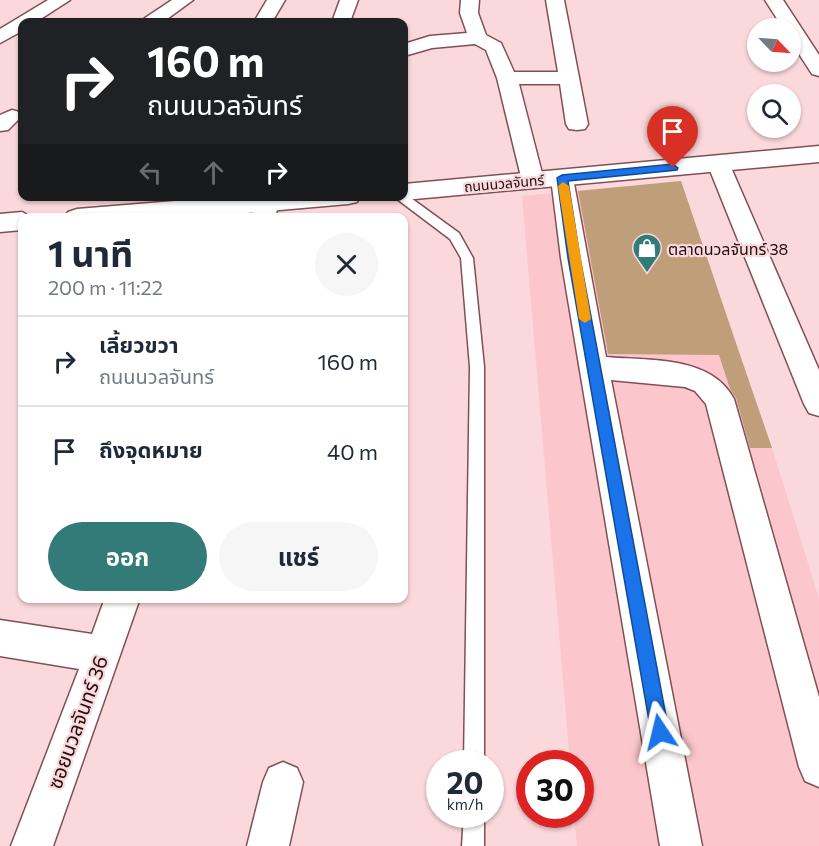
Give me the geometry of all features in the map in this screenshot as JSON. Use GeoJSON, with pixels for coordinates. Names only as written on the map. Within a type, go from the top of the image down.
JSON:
{"type":"FeatureCollection","features":[{"type":"Feature","properties":{"kind":"main road","name":"ถนนนวลจันทร์"},"geometry":{"type":"LineString","coordinates":[[408,192],[819,154]]}},
{"type":"Feature","properties":{"kind":"main road"},"geometry":{"type":"LineString","coordinates":[[116,213],[193,203],[265,210],[318,201]]}},
{"type":"Feature","properties":{"kind":"street"},"geometry":{"type":"LineString","coordinates":[[31,18],[61,0]]}},
{"type":"Feature","properties":{"kind":"street"},"geometry":{"type":"LineString","coordinates":[[157,18],[184,0]]}},
{"type":"Feature","properties":{"kind":"street"},"geometry":{"type":"LineString","coordinates":[[265,18],[276,0]]}},
{"type":"Feature","properties":{"kind":"street"},"geometry":{"type":"LineString","coordinates":[[342,18],[349,0]]}},
{"type":"Feature","properties":{"kind":"street"},"geometry":{"type":"LineString","coordinates":[[470,0],[469,13],[478,38]]}},
{"type":"Feature","properties":{"kind":"street"},"geometry":{"type":"LineString","coordinates":[[555,0],[567,78],[577,124]]}},
{"type":"Feature","properties":{"kind":"street"},"geometry":{"type":"LineString","coordinates":[[774,0],[819,70]]}},
{"type":"Feature","properties":{"kind":"street"},"geometry":{"type":"LineString","coordinates":[[18,26],[0,37],[18,44]]}},
{"type":"Feature","properties":{"kind":"street"},"geometry":{"type":"LineString","coordinates":[[408,49],[430,42],[478,38],[494,47],[547,180],[594,367],[681,846]]}},
{"type":"Feature","properties":{"kind":"street"},"geometry":{"type":"LineString","coordinates":[[507,78],[567,78]]}},
{"type":"Feature","properties":{"kind":"street"},"geometry":{"type":"LineString","coordinates":[[718,163],[819,404]]}},
{"type":"Feature","properties":{"kind":"street"},"geometry":{"type":"LineString","coordinates":[[594,367],[687,376],[705,383],[719,399],[819,768]]}},
{"type":"Feature","properties":{"kind":"street","name":"ซอยนวลจันทร์ 36"},"geometry":{"type":"LineString","coordinates":[[32,846],[121,603]]}},
{"type":"Feature","properties":{"kind":"street"},"geometry":{"type":"LineString","coordinates":[[0,638],[102,654]]}},
{"type":"Feature","properties":{"kind":"street"},"geometry":{"type":"LineString","coordinates":[[268,846],[283,782]]}},
{"type":"Feature","properties":{"kind":"lane"},"geometry":{"type":"LineString","coordinates":[[408,201],[455,236],[467,258],[477,367],[474,750]]}},
{"type":"Feature","properties":{"kind":"lane"},"geometry":{"type":"LineString","coordinates":[[473,846],[474,828]]}},
{"type":"Feature","properties":{"kind":"shaded area"},"geometry":{"type":"Polygon","coordinates":[[[681,181],[772,448],[819,598],[819,846],[577,846],[575,828],[594,828],[594,750],[569,750],[522,196],[681,181]]]}},
{"type":"Feature","properties":{"kind":"building","name":"ตลาดนวลจันทร์ 38"},"geometry":{"type":"Polygon","coordinates":[[[681,181],[772,448],[750,448],[736,398],[730,389],[719,355],[608,354],[578,191],[681,181]]]}},
{"type":"Feature","properties":{"kind":"slow traffic"},"geometry":{"type":"LineString","coordinates":[[563,186],[585,319]]}},
{"type":"Feature","properties":{"kind":"place","name":"ตลาดนวลจันทร์ 38"},"geometry":{"type":"Point","coordinates":[647,274]}},
{"type":"Feature","properties":{"kind":"route"},"geometry":{"type":"LineString","coordinates":[[660,732],[574,258],[562,178],[673,168]]}}]}
